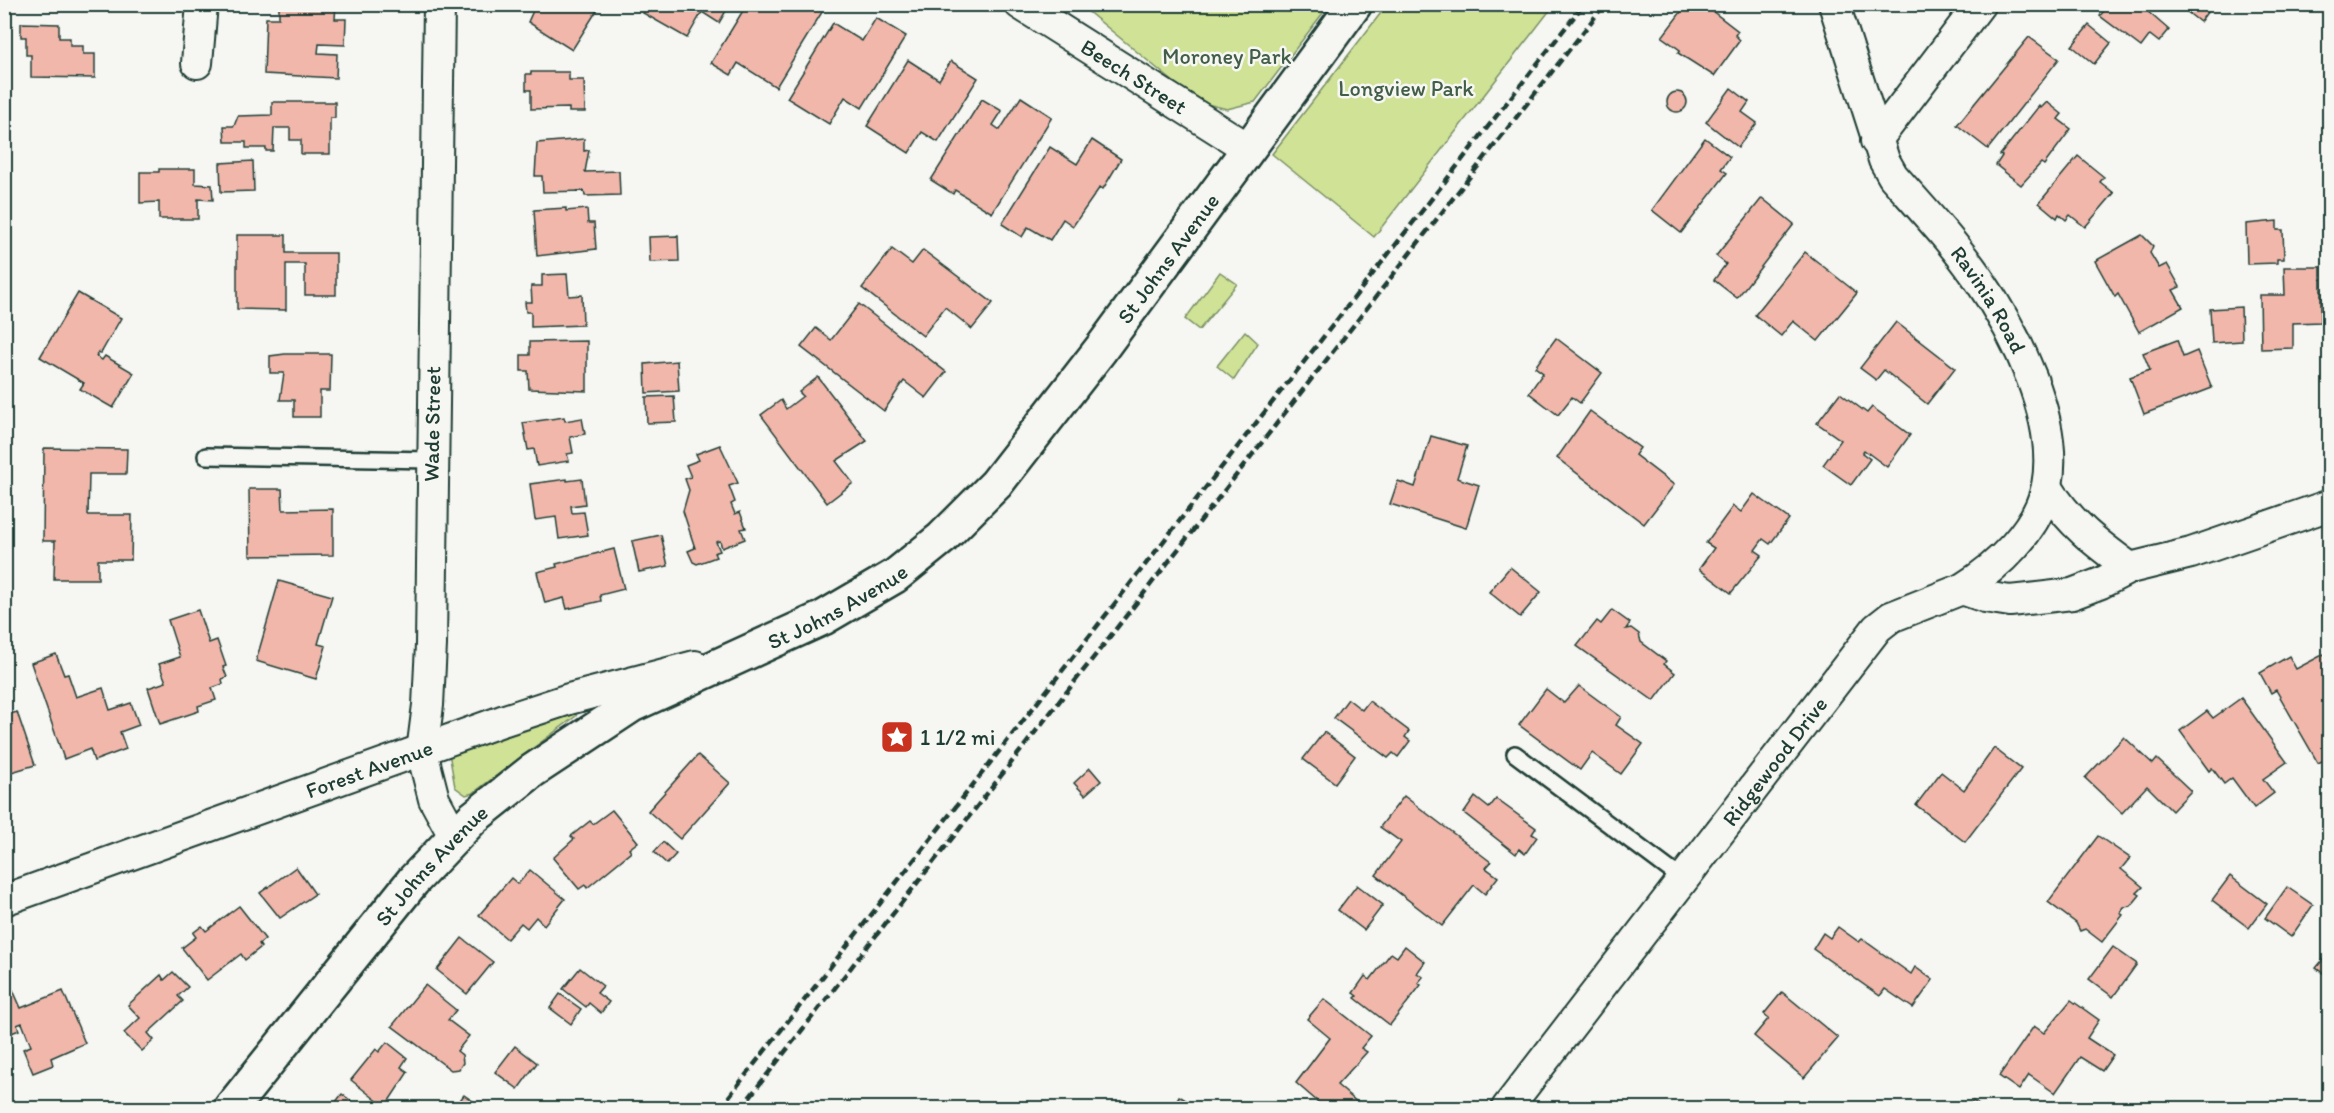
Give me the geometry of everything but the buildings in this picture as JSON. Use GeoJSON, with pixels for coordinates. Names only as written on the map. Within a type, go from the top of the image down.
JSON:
{"type":"FeatureCollection","features":[{"type":"Feature","properties":{"kind":"street"},"geometry":{"type":"LineString","coordinates":[[196,63],[202,4]]}},
{"type":"Feature","properties":{"kind":"street","name":"Wade Street"},"geometry":{"type":"LineString","coordinates":[[439,4],[431,459],[431,645],[428,705],[422,752],[434,799],[454,836]]}},
{"type":"Feature","properties":{"kind":"street","name":"Beech Street"},"geometry":{"type":"LineString","coordinates":[[1020,4],[1249,149]]}},
{"type":"Feature","properties":{"kind":"street","name":"St Johns Avenue"},"geometry":{"type":"LineString","coordinates":[[231,1108],[413,881],[454,836],[532,771],[632,705],[823,618],[895,576],[942,538],[996,484],[1101,350],[1355,4]]}},
{"type":"Feature","properties":{"kind":"street","name":"Ravinia Road"},"geometry":{"type":"LineString","coordinates":[[1834,4],[1876,141],[1893,176],[1960,254],[2003,319],[2028,373],[2049,433],[2047,488],[2037,514],[2019,540],[1982,576],[1962,589]]}},
{"type":"Feature","properties":{"kind":"street"},"geometry":{"type":"LineString","coordinates":[[1876,141],[1980,4]]}},
{"type":"Feature","properties":{"kind":"street"},"geometry":{"type":"LineString","coordinates":[[2047,488],[2063,513],[2085,534],[2130,568]]}},
{"type":"Feature","properties":{"kind":"street"},"geometry":{"type":"LineString","coordinates":[[1962,589],[1985,597],[2010,601],[2041,600],[2072,594],[2101,583],[2130,568],[2191,553],[2330,505]]}},
{"type":"Feature","properties":{"kind":"street","name":"Ridgewood Drive"},"geometry":{"type":"LineString","coordinates":[[1507,1108],[1877,628],[1892,617],[1962,589]]}},
{"type":"Feature","properties":{"kind":"street","name":"Forest Avenue"},"geometry":{"type":"LineString","coordinates":[[4,900],[569,699],[740,654]]}},
{"type":"Feature","properties":{"kind":"lane"},"geometry":{"type":"LineString","coordinates":[[206,456],[431,459]]}},
{"type":"Feature","properties":{"kind":"lane"},"geometry":{"type":"LineString","coordinates":[[1515,754],[1682,879]]}},
{"type":"Feature","properties":{"kind":"green space","name":"Moroney Park"},"geometry":{"type":"Polygon","coordinates":[[[1080,5],[1329,5],[1255,102],[1227,109],[1207,104],[1181,88],[1080,5]]]}},
{"type":"Feature","properties":{"kind":"green space","name":"Longview Park"},"geometry":{"type":"Polygon","coordinates":[[[1387,5],[1554,5],[1374,237],[1272,154],[1387,5]]]}},
{"type":"Feature","properties":{"kind":"green space"},"geometry":{"type":"Polygon","coordinates":[[[1220,272],[1237,284],[1199,330],[1185,319],[1220,272]]]}},
{"type":"Feature","properties":{"kind":"green space"},"geometry":{"type":"Polygon","coordinates":[[[1245,331],[1258,343],[1234,380],[1217,366],[1245,331]]]}},
{"type":"Feature","properties":{"kind":"green space"},"geometry":{"type":"Polygon","coordinates":[[[577,712],[576,716],[473,793],[466,795],[455,787],[449,753],[577,712]]]}},
{"type":"Feature","properties":{"kind":"railway"},"geometry":{"type":"LineString","coordinates":[[720,1108],[1584,4]]}},
{"type":"Feature","properties":{"kind":"railway"},"geometry":{"type":"LineString","coordinates":[[741,1108],[1605,4]]}},
{"type":"Feature","properties":{"kind":"place","name":"1 1/2 mi"},"geometry":{"type":"Point","coordinates":[897,737]}}]}
